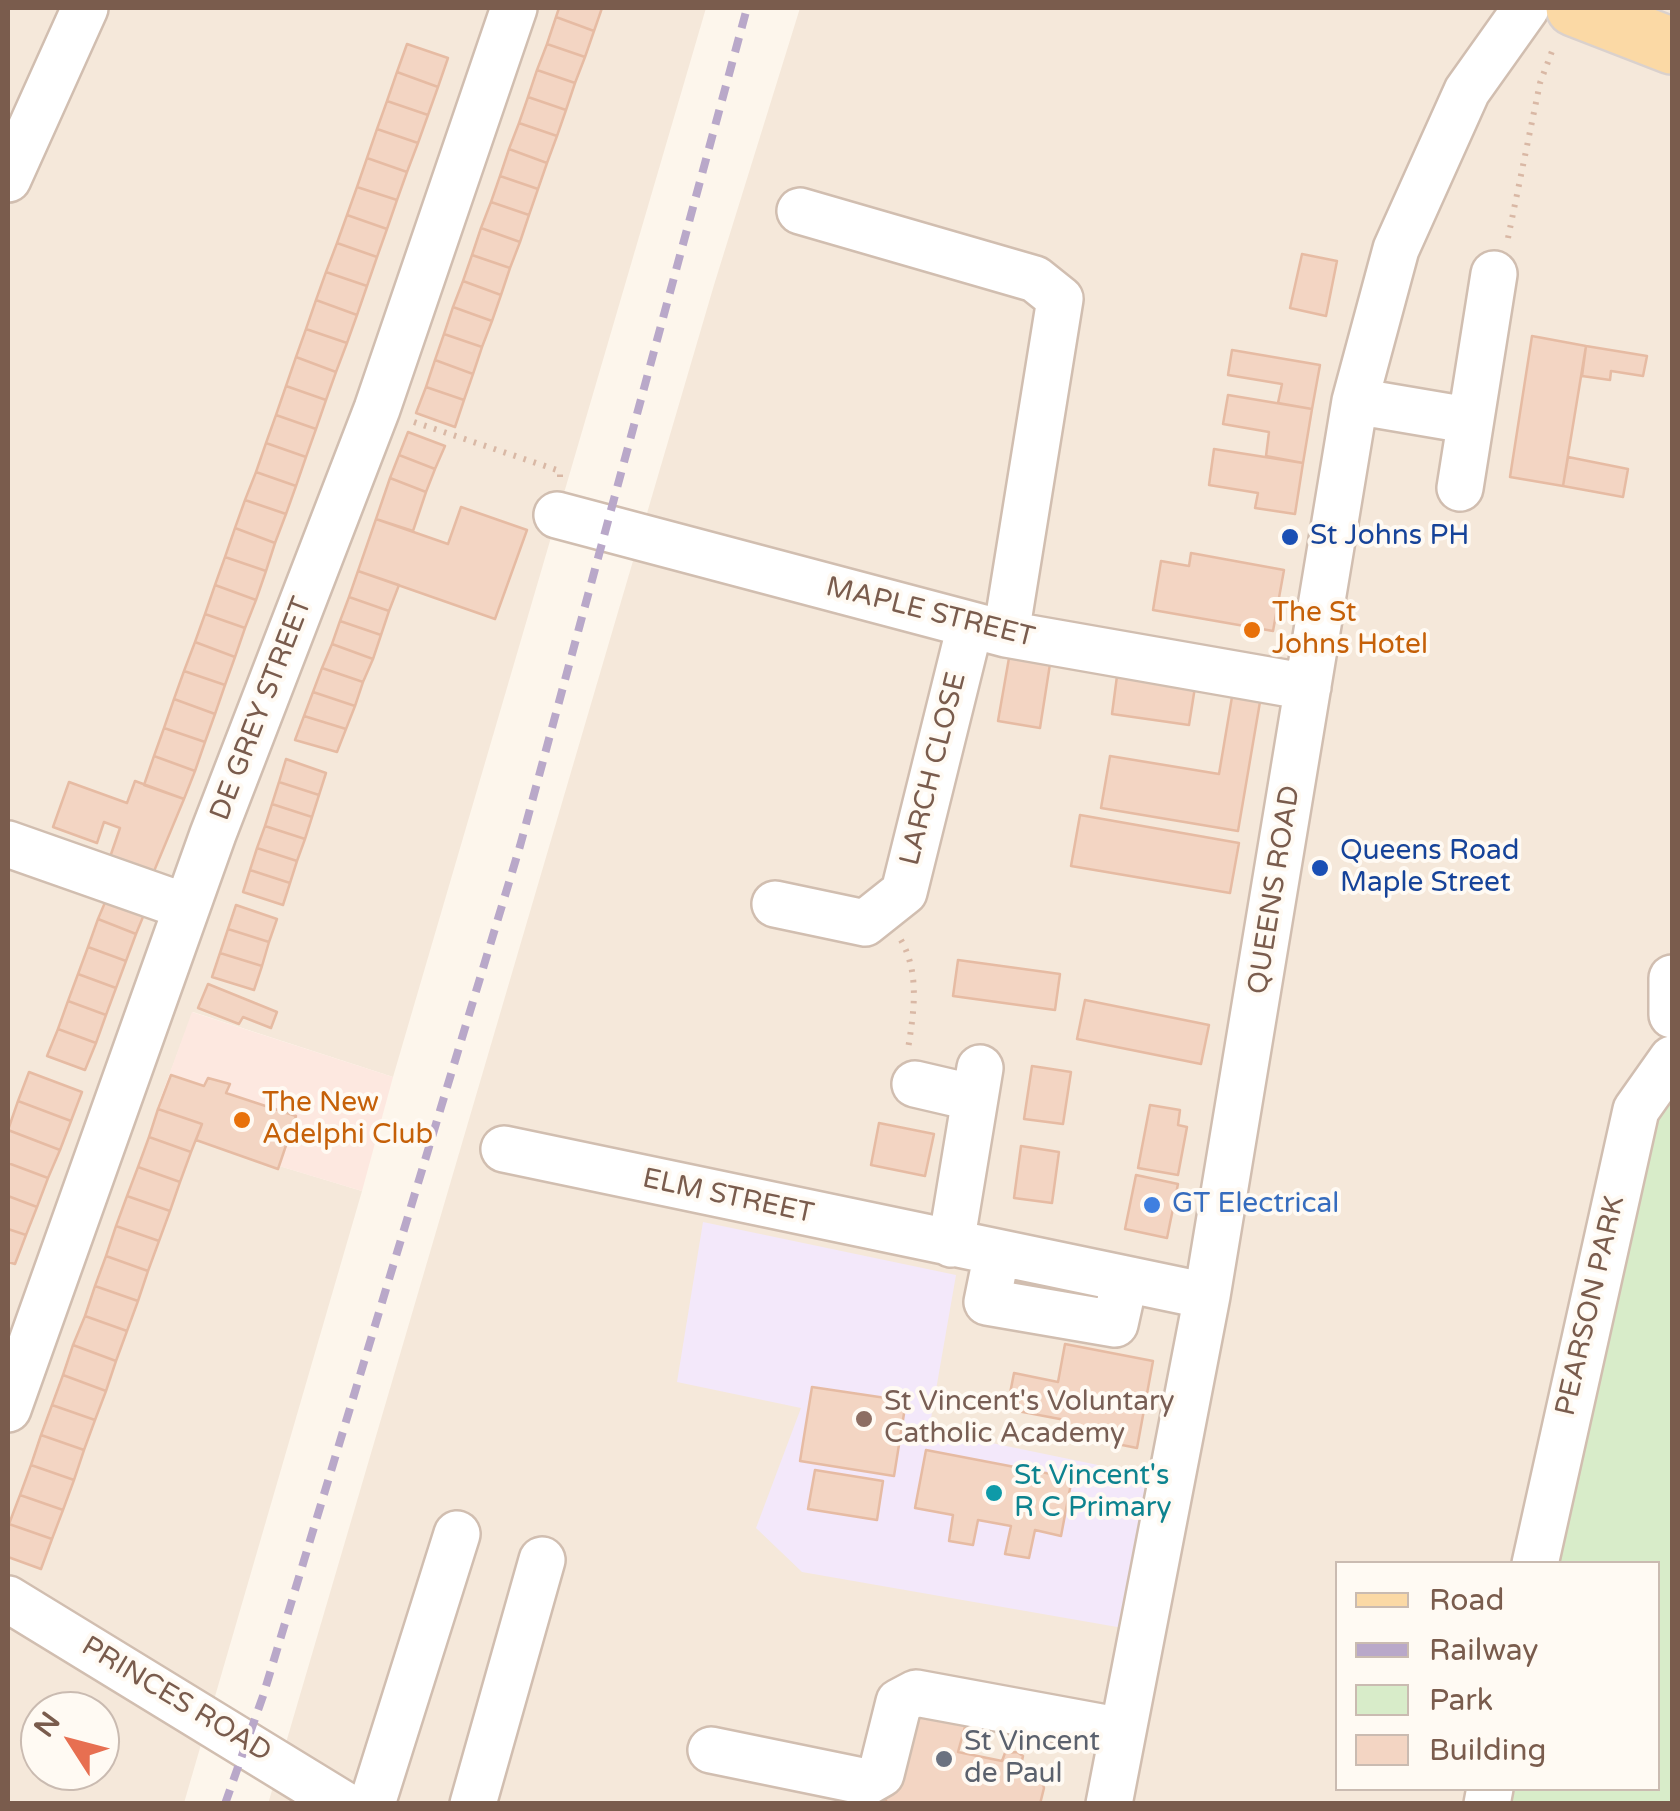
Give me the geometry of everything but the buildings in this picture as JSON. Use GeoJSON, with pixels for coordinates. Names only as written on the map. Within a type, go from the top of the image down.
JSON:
{"type":"FeatureCollection","features":[{"type":"Feature","properties":{"kind":"main road"},"geometry":{"type":"LineString","coordinates":[[1552,18],[1672,46]]}},
{"type":"Feature","properties":{"kind":"street"},"geometry":{"type":"LineString","coordinates":[[8,179],[85,8]]}},
{"type":"Feature","properties":{"kind":"street","name":"DE GREY STREET"},"geometry":{"type":"LineString","coordinates":[[8,1409],[187,908],[377,409],[514,8]]}},
{"type":"Feature","properties":{"kind":"street","name":"QUEENS ROAD"},"geometry":{"type":"LineString","coordinates":[[1109,1804],[1208,1296],[1355,401],[1396,249],[1467,91],[1552,18]]}},
{"type":"Feature","properties":{"kind":"street","name":"LARCH CLOSE"},"geometry":{"type":"LineString","coordinates":[[800,210],[1036,278],[1060,299],[988,630],[904,892],[883,908]]}},
{"type":"Feature","properties":{"kind":"street"},"geometry":{"type":"LineString","coordinates":[[1460,488],[1467,420],[1494,274]]}},
{"type":"Feature","properties":{"kind":"street"},"geometry":{"type":"LineString","coordinates":[[1355,401],[1467,420]]}},
{"type":"Feature","properties":{"kind":"street","name":"MAPLE STREET"},"geometry":{"type":"LineString","coordinates":[[557,515],[988,630],[1308,687]]}},
{"type":"Feature","properties":{"kind":"street"},"geometry":{"type":"LineString","coordinates":[[8,844],[187,908]]}},
{"type":"Feature","properties":{"kind":"street"},"geometry":{"type":"LineString","coordinates":[[775,904],[865,923],[883,908]]}},
{"type":"Feature","properties":{"kind":"street"},"geometry":{"type":"LineString","coordinates":[[1672,978],[1672,1015]]}},
{"type":"Feature","properties":{"kind":"street","name":"PEARSON PARK"},"geometry":{"type":"LineString","coordinates":[[1536,1561],[1636,1110],[1672,1059]]}},
{"type":"Feature","properties":{"kind":"street"},"geometry":{"type":"LineString","coordinates":[[915,1084],[977,1083],[951,1244]]}},
{"type":"Feature","properties":{"kind":"street","name":"ELM STREET"},"geometry":{"type":"LineString","coordinates":[[504,1149],[1208,1296]]}},
{"type":"Feature","properties":{"kind":"street"},"geometry":{"type":"LineString","coordinates":[[372,1804],[457,1534]]}},
{"type":"Feature","properties":{"kind":"street"},"geometry":{"type":"LineString","coordinates":[[473,1804],[542,1560]]}},
{"type":"Feature","properties":{"kind":"street","name":"PRINCES ROAD"},"geometry":{"type":"LineString","coordinates":[[8,1600],[344,1804]]}},
{"type":"Feature","properties":{"kind":"street"},"geometry":{"type":"LineString","coordinates":[[711,1750],[867,1782],[881,1774],[899,1702],[916,1694],[1122,1731]]}},
{"type":"Feature","properties":{"kind":"path"},"geometry":{"type":"LineString","coordinates":[[1494,274],[1502,264],[1552,18]]}},
{"type":"Feature","properties":{"kind":"path"},"geometry":{"type":"LineString","coordinates":[[377,409],[560,471],[557,515]]}},
{"type":"Feature","properties":{"kind":"path"},"geometry":{"type":"LineString","coordinates":[[883,908],[912,958],[915,1000],[905,1068],[915,1084]]}},
{"type":"Feature","properties":{"kind":"shaded area"},"geometry":{"type":"Polygon","coordinates":[[[8,8],[706,8],[393,1077],[193,1012],[157,1108],[203,1124],[197,1141],[362,1191],[184,1803],[8,1804],[8,8]]]}},
{"type":"Feature","properties":{"kind":"shaded area"},"geometry":{"type":"Polygon","coordinates":[[[800,8],[1672,8],[1672,1803],[268,1804],[714,285],[800,8]]]}},
{"type":"Feature","properties":{"kind":"shaded area"},"geometry":{"type":"Polygon","coordinates":[[[192,1012],[393,1077],[362,1191],[196,1141],[202,1124],[157,1108],[192,1012]]]}},
{"type":"Feature","properties":{"kind":"shaded area","name":"St Vincent's Voluntary Catholic Academy"},"geometry":{"type":"Polygon","coordinates":[[[703,1222],[956,1275],[929,1430],[1151,1476],[1123,1628],[802,1572],[756,1528],[801,1408],[677,1382],[703,1222]]]}},
{"type":"Feature","properties":{"kind":"green space"},"geometry":{"type":"Polygon","coordinates":[[[1672,1071],[1672,1803],[1486,1804],[1489,1791],[1660,1791],[1660,1561],[1532,1561],[1616,1138],[1672,1071]]]}},
{"type":"Feature","properties":{"kind":"railway"},"geometry":{"type":"LineString","coordinates":[[225,1804],[263,1696],[520,846],[747,8]]}},
{"type":"Feature","properties":{"kind":"place","name":"St Johns PH"},"geometry":{"type":"Point","coordinates":[1290,537]}},
{"type":"Feature","properties":{"kind":"place","name":"The St Johns Hotel"},"geometry":{"type":"Point","coordinates":[1252,630]}},
{"type":"Feature","properties":{"kind":"place","name":"Queens Road Maple Street"},"geometry":{"type":"Point","coordinates":[1320,868]}},
{"type":"Feature","properties":{"kind":"place","name":"The New Adelphi Club"},"geometry":{"type":"Point","coordinates":[242,1120]}},
{"type":"Feature","properties":{"kind":"place","name":"GT Electrical"},"geometry":{"type":"Point","coordinates":[1152,1205]}},
{"type":"Feature","properties":{"kind":"place","name":"St Vincent's Voluntary Catholic Academy"},"geometry":{"type":"Point","coordinates":[864,1419]}},
{"type":"Feature","properties":{"kind":"place","name":"St Vincent's R C Primary"},"geometry":{"type":"Point","coordinates":[994,1493]}},
{"type":"Feature","properties":{"kind":"place","name":"St Vincent de Paul"},"geometry":{"type":"Point","coordinates":[944,1759]}}]}
